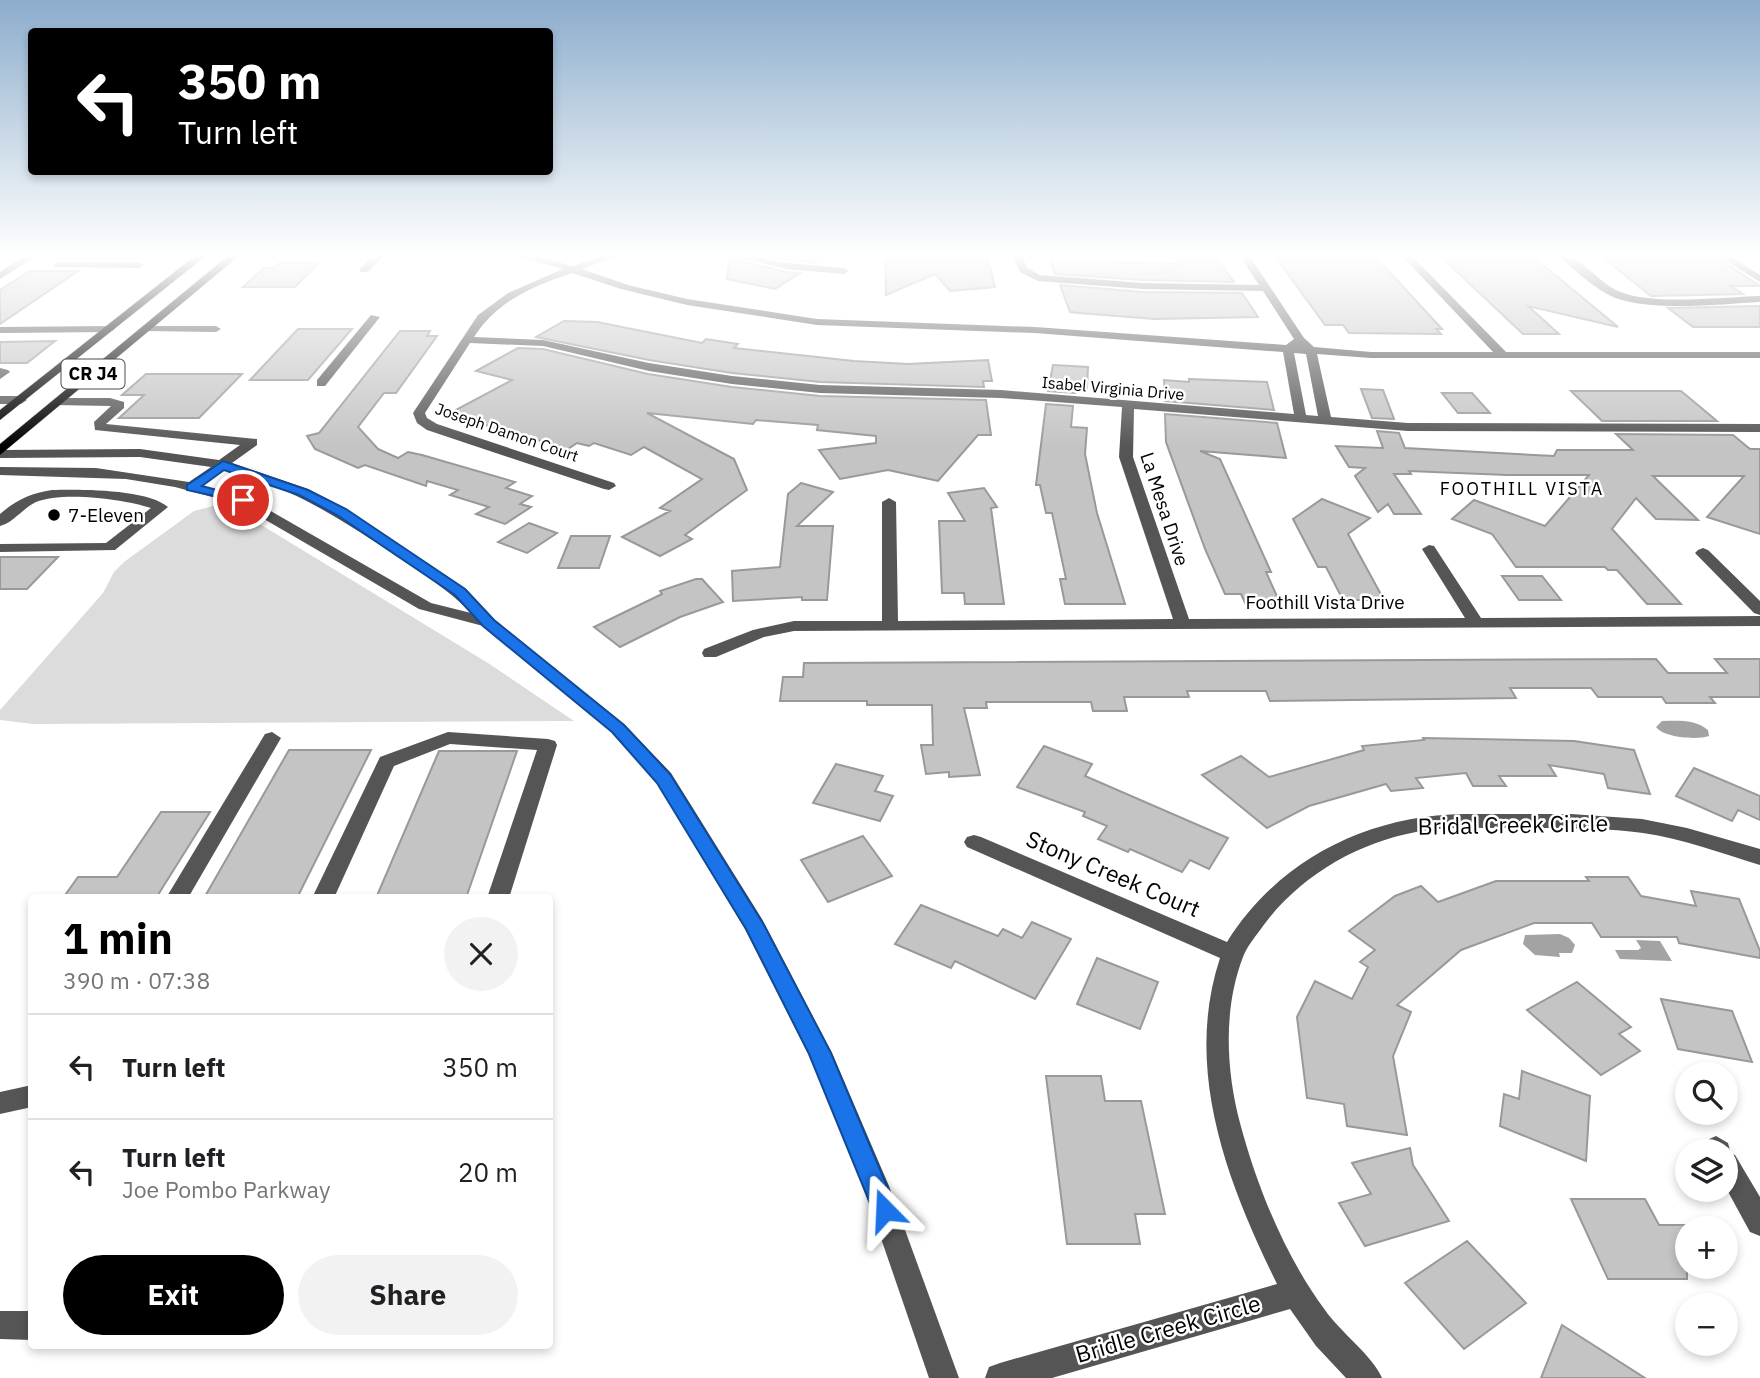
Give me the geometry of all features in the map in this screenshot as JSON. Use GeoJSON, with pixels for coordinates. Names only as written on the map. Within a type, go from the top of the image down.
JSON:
{"type":"FeatureCollection","features":[{"type":"Feature","properties":{"kind":"main road","name":"CR J4"},"geometry":{"type":"LineString","coordinates":[[0,416],[122,319]]}},
{"type":"Feature","properties":{"kind":"main road","name":"CR J4"},"geometry":{"type":"LineString","coordinates":[[0,452],[159,319]]}},
{"type":"Feature","properties":{"kind":"street"},"geometry":{"type":"LineString","coordinates":[[321,383],[374,319]]}},
{"type":"Feature","properties":{"kind":"street"},"geometry":{"type":"LineString","coordinates":[[467,340],[480,319]]}},
{"type":"Feature","properties":{"kind":"street"},"geometry":{"type":"LineString","coordinates":[[799,319],[1035,330],[1371,355],[1760,346]]}},
{"type":"Feature","properties":{"kind":"street"},"geometry":{"type":"LineString","coordinates":[[1024,319],[1361,346],[1760,355]]}},
{"type":"Feature","properties":{"kind":"street"},"geometry":{"type":"LineString","coordinates":[[1287,319],[1311,351],[1326,422]]}},
{"type":"Feature","properties":{"kind":"street"},"geometry":{"type":"LineString","coordinates":[[1469,319],[1500,351]]}},
{"type":"Feature","properties":{"kind":"street"},"geometry":{"type":"LineString","coordinates":[[0,330],[110,329]]}},
{"type":"Feature","properties":{"kind":"street"},"geometry":{"type":"LineString","coordinates":[[148,329],[216,329]]}},
{"type":"Feature","properties":{"kind":"street","name":"Joseph Damon Court"},"geometry":{"type":"LineString","coordinates":[[467,340],[419,413],[421,420],[432,427],[609,486]]}},
{"type":"Feature","properties":{"kind":"street","name":"Isabel Virginia Drive"},"geometry":{"type":"LineString","coordinates":[[467,340],[543,343],[649,367],[732,380],[820,389],[1002,394],[1326,422],[1457,428],[1760,428]]}},
{"type":"Feature","properties":{"kind":"street"},"geometry":{"type":"LineString","coordinates":[[1288,349],[1300,340]]}},
{"type":"Feature","properties":{"kind":"street"},"geometry":{"type":"LineString","coordinates":[[1288,349],[1301,420]]}},
{"type":"Feature","properties":{"kind":"street"},"geometry":{"type":"LineString","coordinates":[[0,400],[21,400]]}},
{"type":"Feature","properties":{"kind":"street"},"geometry":{"type":"LineString","coordinates":[[58,402],[120,405],[100,422],[100,427],[252,442],[192,487]]}},
{"type":"Feature","properties":{"kind":"street","name":"La Mesa Drive"},"geometry":{"type":"LineString","coordinates":[[1128,405],[1126,457],[1182,623]]}},
{"type":"Feature","properties":{"kind":"street"},"geometry":{"type":"LineString","coordinates":[[0,452],[140,453],[223,465],[303,492],[341,512],[460,592],[489,623],[618,728],[664,778],[754,925],[820,1053],[876,1186],[944,1378]]}},
{"type":"Feature","properties":{"kind":"street"},"geometry":{"type":"LineString","coordinates":[[0,471],[96,472],[192,487],[243,500],[425,606],[489,623]]}},
{"type":"Feature","properties":{"kind":"street"},"geometry":{"type":"LineString","coordinates":[[0,522],[20,503],[48,494],[136,499],[161,507],[110,547],[0,548]]}},
{"type":"Feature","properties":{"kind":"street"},"geometry":{"type":"LineString","coordinates":[[889,502],[890,625]]}},
{"type":"Feature","properties":{"kind":"street"},"geometry":{"type":"LineString","coordinates":[[1429,550],[1476,622]]}},
{"type":"Feature","properties":{"kind":"street"},"geometry":{"type":"LineString","coordinates":[[1703,553],[1760,610]]}},
{"type":"Feature","properties":{"kind":"street","name":"Foothill Vista Drive"},"geometry":{"type":"LineString","coordinates":[[710,653],[759,633],[794,626],[1760,621]]}},
{"type":"Feature","properties":{"kind":"street"},"geometry":{"type":"LineString","coordinates":[[325,894],[387,762],[448,737],[548,745],[499,894]]}},
{"type":"Feature","properties":{"kind":"street"},"geometry":{"type":"LineString","coordinates":[[179,894],[272,738]]}},
{"type":"Feature","properties":{"kind":"street","name":"Bridal Creek Circle"},"geometry":{"type":"LineString","coordinates":[[1367,1378],[1327,1337],[1296,1293],[1266,1232],[1229,1136],[1217,1062],[1220,1000],[1232,954],[1266,903],[1296,876],[1347,845],[1406,827],[1450,821],[1578,820],[1644,827],[1706,840],[1760,857]]}},
{"type":"Feature","properties":{"kind":"street","name":"Stony Creek Court"},"geometry":{"type":"LineString","coordinates":[[974,842],[1232,954]]}},
{"type":"Feature","properties":{"kind":"street"},"geometry":{"type":"LineString","coordinates":[[0,1103],[28,1097]]}},
{"type":"Feature","properties":{"kind":"street"},"geometry":{"type":"LineString","coordinates":[[1738,1185],[1760,1223]]}},
{"type":"Feature","properties":{"kind":"street","name":"Bridle Creek Circle"},"geometry":{"type":"LineString","coordinates":[[1000,1378],[1296,1293]]}},
{"type":"Feature","properties":{"kind":"street"},"geometry":{"type":"LineString","coordinates":[[0,1325],[28,1326]]}},
{"type":"Feature","properties":{"kind":"shaded area"},"geometry":{"type":"Polygon","coordinates":[[[213,506],[228,508],[253,520],[488,663],[574,721],[33,724],[0,720],[0,710],[103,593],[114,572],[194,511],[213,506]]]}},
{"type":"Feature","properties":{"kind":"shaded area"},"geometry":{"type":"Polygon","coordinates":[[[1662,721],[1697,724],[1708,730],[1709,736],[1690,738],[1666,734],[1656,727],[1662,721]]]}},
{"type":"Feature","properties":{"kind":"shaded area"},"geometry":{"type":"Polygon","coordinates":[[[1560,934],[1575,945],[1572,953],[1559,953],[1560,957],[1535,955],[1523,944],[1525,935],[1560,934]]]}},
{"type":"Feature","properties":{"kind":"shaded area"},"geometry":{"type":"Polygon","coordinates":[[[1636,940],[1660,941],[1672,961],[1620,959],[1615,950],[1638,950],[1641,948],[1636,940]]]}},
{"type":"Feature","properties":{"kind":"building"},"geometry":{"type":"Polygon","coordinates":[[[1321,319],[1433,319],[1442,329],[1436,329],[1441,334],[1349,333],[1343,325],[1325,325],[1321,319]]]}},
{"type":"Feature","properties":{"kind":"building"},"geometry":{"type":"Polygon","coordinates":[[[1507,319],[1543,319],[1559,334],[1523,334],[1507,319]]]}},
{"type":"Feature","properties":{"kind":"building"},"geometry":{"type":"Polygon","coordinates":[[[1585,319],[1609,319],[1618,327],[1585,319]]]}},
{"type":"Feature","properties":{"kind":"building"},"geometry":{"type":"Polygon","coordinates":[[[1683,319],[1760,319],[1760,327],[1693,327],[1683,319]]]}},
{"type":"Feature","properties":{"kind":"building"},"geometry":{"type":"Polygon","coordinates":[[[564,321],[597,322],[702,343],[706,339],[738,344],[734,348],[854,361],[908,364],[988,360],[992,381],[983,381],[984,387],[820,382],[732,373],[649,360],[536,337],[564,321]]]}},
{"type":"Feature","properties":{"kind":"building"},"geometry":{"type":"Polygon","coordinates":[[[298,329],[352,329],[308,380],[250,380],[298,329]]]}},
{"type":"Feature","properties":{"kind":"building"},"geometry":{"type":"Polygon","coordinates":[[[400,331],[430,331],[427,336],[437,336],[396,393],[384,393],[358,427],[378,449],[398,458],[408,452],[515,482],[506,488],[532,496],[520,504],[531,507],[505,524],[476,514],[489,507],[450,495],[458,490],[427,481],[426,486],[365,465],[358,468],[315,449],[307,436],[319,433],[400,331]]]}},
{"type":"Feature","properties":{"kind":"building"},"geometry":{"type":"Polygon","coordinates":[[[55,341],[27,363],[0,363],[0,342],[55,341]]]}},
{"type":"Feature","properties":{"kind":"building"},"geometry":{"type":"Polygon","coordinates":[[[518,348],[543,349],[648,374],[732,387],[820,396],[986,400],[991,435],[978,435],[938,481],[888,470],[840,479],[819,450],[876,443],[876,436],[817,430],[818,425],[756,420],[753,424],[647,413],[734,459],[747,490],[685,535],[692,539],[660,556],[622,537],[670,511],[660,508],[702,479],[644,447],[631,455],[594,443],[589,446],[577,443],[568,449],[478,423],[482,421],[452,412],[512,380],[476,371],[518,348]]]}},
{"type":"Feature","properties":{"kind":"building"},"geometry":{"type":"Polygon","coordinates":[[[1053,365],[1088,367],[1087,388],[1075,387],[1075,393],[1048,391],[1053,365]]]}},
{"type":"Feature","properties":{"kind":"building"},"geometry":{"type":"Polygon","coordinates":[[[146,374],[242,374],[199,418],[119,418],[144,395],[122,395],[146,374]]]}},
{"type":"Feature","properties":{"kind":"building"},"geometry":{"type":"Polygon","coordinates":[[[1189,379],[1267,382],[1274,410],[1165,401],[1164,380],[1189,382],[1189,379]]]}},
{"type":"Feature","properties":{"kind":"building"},"geometry":{"type":"Polygon","coordinates":[[[1361,389],[1383,390],[1394,419],[1372,418],[1361,389]]]}},
{"type":"Feature","properties":{"kind":"building"},"geometry":{"type":"Polygon","coordinates":[[[1571,391],[1681,391],[1717,421],[1602,421],[1571,391]]]}},
{"type":"Feature","properties":{"kind":"building"},"geometry":{"type":"Polygon","coordinates":[[[1442,393],[1472,393],[1490,413],[1458,413],[1442,393]]]}},
{"type":"Feature","properties":{"kind":"building"},"geometry":{"type":"Polygon","coordinates":[[[1046,404],[1073,406],[1071,427],[1087,428],[1085,454],[1097,513],[1125,604],[1065,604],[1060,579],[1066,579],[1052,513],[1046,513],[1040,485],[1036,485],[1046,404]]]}},
{"type":"Feature","properties":{"kind":"building"},"geometry":{"type":"Polygon","coordinates":[[[1165,414],[1277,423],[1286,458],[1200,451],[1220,459],[1271,572],[1266,572],[1281,605],[1246,605],[1241,594],[1225,594],[1205,549],[1166,442],[1165,414]]]}},
{"type":"Feature","properties":{"kind":"building"},"geometry":{"type":"Polygon","coordinates":[[[1377,431],[1399,433],[1405,448],[1554,456],[1557,450],[1633,450],[1616,434],[1733,435],[1750,449],[1760,449],[1760,534],[1707,517],[1744,476],[1653,476],[1698,520],[1656,519],[1636,498],[1612,529],[1681,604],[1647,604],[1617,570],[1608,570],[1605,567],[1516,567],[1492,534],[1452,519],[1474,500],[1545,526],[1589,475],[1409,471],[1411,474],[1394,474],[1421,514],[1394,514],[1388,504],[1378,512],[1355,476],[1365,468],[1349,467],[1336,446],[1383,448],[1377,431]]]}},
{"type":"Feature","properties":{"kind":"building"},"geometry":{"type":"Polygon","coordinates":[[[801,483],[833,492],[797,526],[833,526],[827,600],[802,600],[802,597],[733,601],[732,571],[780,567],[788,494],[801,483]]]}},
{"type":"Feature","properties":{"kind":"building"},"geometry":{"type":"Polygon","coordinates":[[[984,488],[997,507],[991,508],[1004,604],[965,604],[964,593],[942,593],[939,521],[965,521],[948,493],[984,488]]]}},
{"type":"Feature","properties":{"kind":"building"},"geometry":{"type":"Polygon","coordinates":[[[1322,499],[1370,518],[1348,534],[1384,600],[1343,600],[1326,567],[1318,567],[1293,519],[1322,499]]]}},
{"type":"Feature","properties":{"kind":"building"},"geometry":{"type":"Polygon","coordinates":[[[529,523],[557,533],[527,553],[498,542],[529,523]]]}},
{"type":"Feature","properties":{"kind":"building"},"geometry":{"type":"Polygon","coordinates":[[[571,536],[610,536],[599,568],[558,568],[571,536]]]}},
{"type":"Feature","properties":{"kind":"building"},"geometry":{"type":"Polygon","coordinates":[[[0,557],[58,557],[27,589],[0,589],[0,557]]]}},
{"type":"Feature","properties":{"kind":"building"},"geometry":{"type":"Polygon","coordinates":[[[1502,576],[1542,576],[1561,600],[1519,600],[1502,576]]]}},
{"type":"Feature","properties":{"kind":"building"},"geometry":{"type":"Polygon","coordinates":[[[702,579],[723,602],[680,617],[620,647],[594,627],[662,594],[660,591],[702,579]]]}},
{"type":"Feature","properties":{"kind":"building"},"geometry":{"type":"Polygon","coordinates":[[[1656,659],[1668,673],[1727,673],[1715,659],[1760,659],[1760,697],[1710,697],[1715,703],[1666,703],[1662,697],[1598,697],[1591,688],[1510,688],[1516,698],[1270,701],[1266,691],[1187,691],[1189,697],[1124,697],[1127,711],[1093,711],[1091,702],[986,702],[987,708],[964,708],[980,775],[949,777],[949,772],[926,774],[921,745],[933,745],[932,705],[867,705],[867,701],[780,701],[783,677],[803,677],[804,663],[1656,659]]]}},
{"type":"Feature","properties":{"kind":"building"},"geometry":{"type":"Polygon","coordinates":[[[1423,738],[1574,741],[1634,750],[1650,794],[1608,788],[1604,774],[1549,765],[1556,776],[1499,776],[1506,786],[1473,786],[1466,773],[1416,778],[1423,788],[1391,791],[1386,784],[1309,806],[1267,828],[1202,775],[1241,756],[1269,777],[1364,750],[1362,746],[1424,740],[1423,738]]]}},
{"type":"Feature","properties":{"kind":"building"},"geometry":{"type":"Polygon","coordinates":[[[1044,746],[1092,764],[1085,776],[1228,838],[1209,869],[1190,860],[1182,872],[1130,849],[1128,852],[1098,839],[1107,826],[1083,816],[1085,812],[1017,787],[1044,746]]]}},
{"type":"Feature","properties":{"kind":"building"},"geometry":{"type":"Polygon","coordinates":[[[289,750],[371,750],[299,894],[206,894],[289,750]]]}},
{"type":"Feature","properties":{"kind":"building"},"geometry":{"type":"Polygon","coordinates":[[[439,751],[517,751],[467,894],[378,894],[439,751]]]}},
{"type":"Feature","properties":{"kind":"building"},"geometry":{"type":"Polygon","coordinates":[[[836,764],[883,776],[875,791],[893,796],[880,821],[813,803],[836,764]]]}},
{"type":"Feature","properties":{"kind":"building"},"geometry":{"type":"Polygon","coordinates":[[[1694,768],[1760,796],[1760,820],[1738,810],[1732,821],[1676,796],[1694,768]]]}},
{"type":"Feature","properties":{"kind":"building"},"geometry":{"type":"Polygon","coordinates":[[[161,812],[210,812],[159,894],[66,894],[78,877],[117,877],[161,812]]]}},
{"type":"Feature","properties":{"kind":"building"},"geometry":{"type":"Polygon","coordinates":[[[863,836],[892,876],[828,902],[801,860],[863,836]]]}},
{"type":"Feature","properties":{"kind":"building"},"geometry":{"type":"Polygon","coordinates":[[[1586,877],[1628,877],[1641,896],[1696,906],[1691,891],[1739,899],[1760,951],[1760,958],[1679,943],[1677,937],[1601,937],[1592,923],[1534,923],[1461,950],[1397,1005],[1411,1012],[1393,1056],[1407,1135],[1347,1126],[1344,1104],[1307,1098],[1297,1017],[1315,981],[1352,999],[1368,967],[1360,962],[1375,950],[1349,931],[1395,896],[1421,886],[1438,902],[1496,881],[1589,881],[1586,877]]]}},
{"type":"Feature","properties":{"kind":"building"},"geometry":{"type":"Polygon","coordinates":[[[921,905],[998,936],[1003,929],[1022,938],[1032,922],[1071,939],[1035,999],[955,961],[951,968],[895,944],[921,905]]]}},
{"type":"Feature","properties":{"kind":"building"},"geometry":{"type":"Polygon","coordinates":[[[1097,958],[1158,982],[1140,1029],[1077,1004],[1097,958]]]}},
{"type":"Feature","properties":{"kind":"building"},"geometry":{"type":"Polygon","coordinates":[[[1577,982],[1631,1027],[1619,1034],[1640,1051],[1601,1075],[1527,1010],[1577,982]]]}},
{"type":"Feature","properties":{"kind":"building"},"geometry":{"type":"Polygon","coordinates":[[[1661,999],[1732,1011],[1752,1062],[1678,1049],[1661,999]]]}},
{"type":"Feature","properties":{"kind":"building"},"geometry":{"type":"Polygon","coordinates":[[[1522,1071],[1590,1096],[1586,1161],[1500,1126],[1504,1094],[1519,1099],[1522,1071]]]}},
{"type":"Feature","properties":{"kind":"building"},"geometry":{"type":"Polygon","coordinates":[[[1046,1076],[1101,1076],[1105,1101],[1141,1101],[1165,1214],[1135,1214],[1140,1244],[1067,1244],[1046,1076]]]}},
{"type":"Feature","properties":{"kind":"building"},"geometry":{"type":"Polygon","coordinates":[[[1410,1148],[1413,1165],[1449,1221],[1365,1246],[1339,1203],[1371,1194],[1352,1163],[1410,1148]]]}},
{"type":"Feature","properties":{"kind":"building"},"geometry":{"type":"Polygon","coordinates":[[[1571,1199],[1645,1199],[1659,1225],[1675,1225],[1675,1279],[1608,1279],[1571,1199]]]}},
{"type":"Feature","properties":{"kind":"building"},"geometry":{"type":"Polygon","coordinates":[[[1467,1241],[1526,1303],[1464,1349],[1405,1283],[1467,1241]]]}},
{"type":"Feature","properties":{"kind":"building"},"geometry":{"type":"Polygon","coordinates":[[[1562,1325],[1645,1378],[1541,1378],[1562,1325]]]}},
{"type":"Feature","properties":{"kind":"place","name":"7-Eleven"},"geometry":{"type":"Point","coordinates":[54,515]}},
{"type":"Feature","properties":{"kind":"district","name":"FOOTHILL VISTA"},"geometry":{"type":"Point","coordinates":[1522,489]}},
{"type":"Feature","properties":{"kind":"route"},"geometry":{"type":"LineString","coordinates":[[243,500],[192,487],[223,465],[303,492],[341,512],[460,592],[489,623],[618,728],[664,778],[754,925],[820,1053],[885,1210]]}}]}
